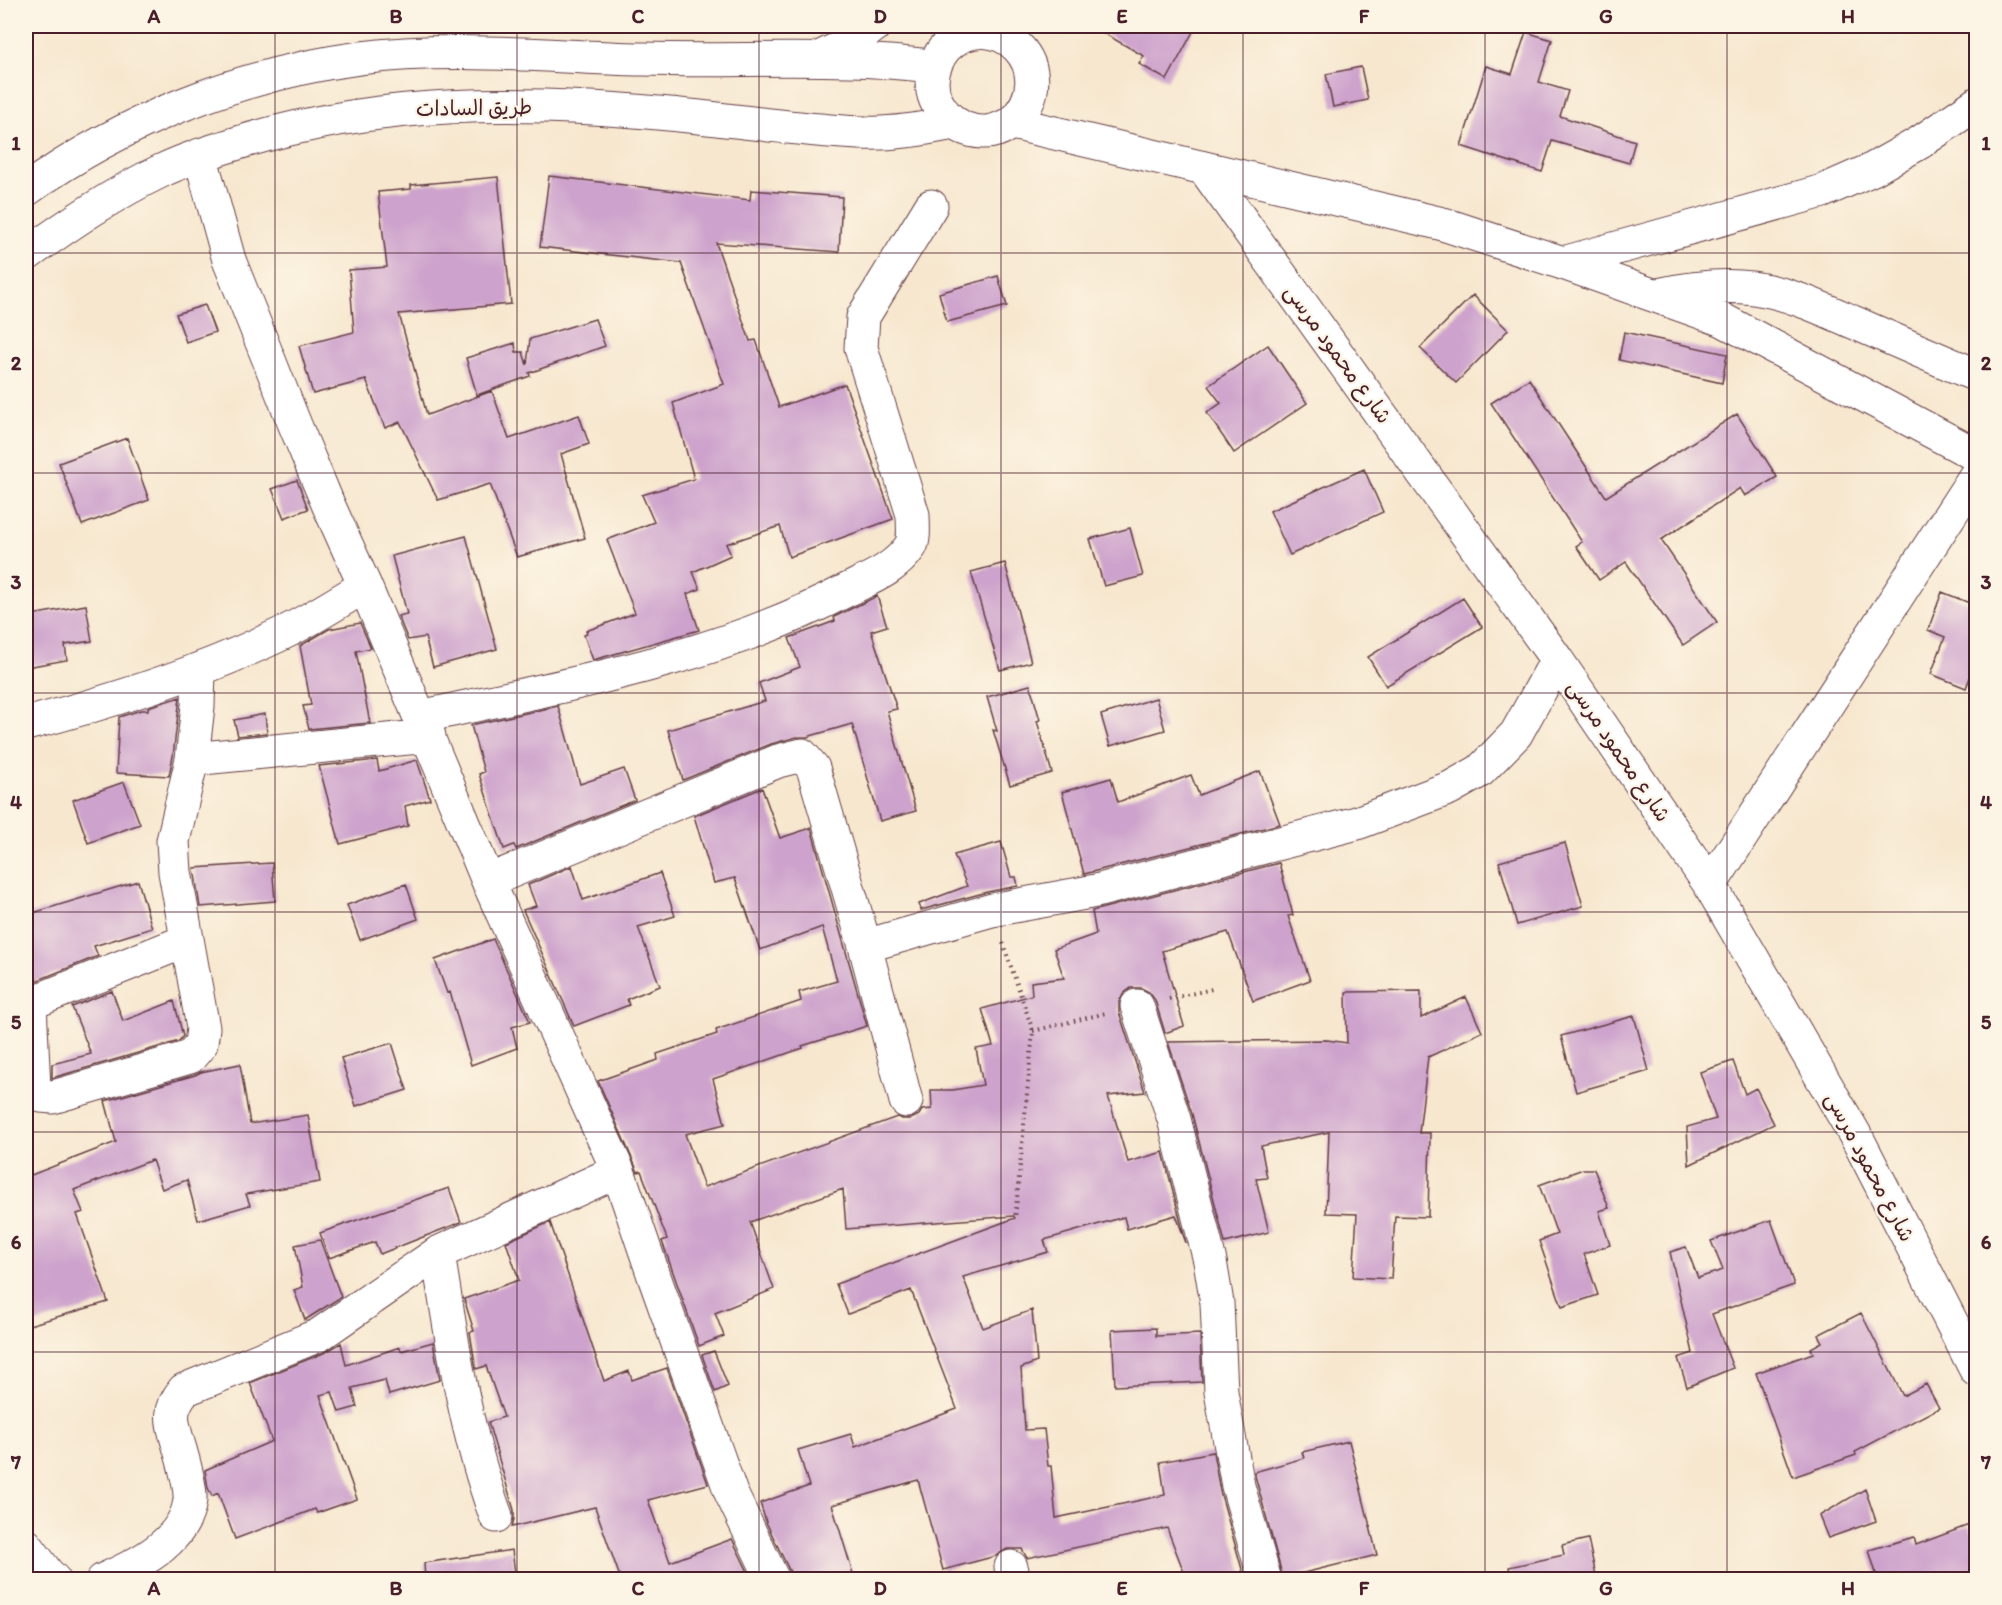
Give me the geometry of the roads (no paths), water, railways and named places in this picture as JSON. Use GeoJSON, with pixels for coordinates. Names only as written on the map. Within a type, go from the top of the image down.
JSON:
{"type":"FeatureCollection","features":[{"type":"Feature","properties":{"kind":"street"},"geometry":{"type":"LineString","coordinates":[[815,59],[854,41],[874,26]]}},
{"type":"Feature","properties":{"kind":"street"},"geometry":{"type":"LineString","coordinates":[[26,190],[88,150],[140,123],[193,100],[248,82],[304,68],[361,58],[419,54],[476,53],[642,59],[853,60],[945,44],[967,34],[1012,33],[1030,66],[1033,82],[1030,97],[1023,112],[1012,123],[998,130],[982,132],[967,130],[953,123],[942,111],[935,97],[932,82],[945,44]]}},
{"type":"Feature","properties":{"kind":"street"},"geometry":{"type":"LineString","coordinates":[[1563,262],[1823,191],[1873,169],[1920,143],[1977,104]]}},
{"type":"Feature","properties":{"kind":"street","name":"طريق السادات"},"geometry":{"type":"LineString","coordinates":[[26,255],[91,210],[162,171],[200,155],[274,132],[351,116],[429,107],[507,105],[668,114],[847,133],[918,130],[953,123]]}},
{"type":"Feature","properties":{"kind":"street"},"geometry":{"type":"LineString","coordinates":[[1012,123],[1443,224],[1563,262],[1723,320],[1977,454]]}},
{"type":"Feature","properties":{"kind":"street"},"geometry":{"type":"LineString","coordinates":[[200,155],[229,260],[320,484],[488,881],[618,1171],[654,1280],[731,1493],[773,1580]]}},
{"type":"Feature","properties":{"kind":"street","name":"شارع محمود مرسى"},"geometry":{"type":"LineString","coordinates":[[1204,168],[1557,660],[1710,885],[1857,1140],[1977,1370]]}},
{"type":"Feature","properties":{"kind":"street"},"geometry":{"type":"LineString","coordinates":[[192,759],[424,727],[626,672],[746,636],[827,601],[893,567],[912,544],[913,516],[861,348],[863,317],[931,206]]}},
{"type":"Feature","properties":{"kind":"street"},"geometry":{"type":"LineString","coordinates":[[1655,295],[1721,286],[1754,288],[1786,295],[1817,306],[1977,375]]}},
{"type":"Feature","properties":{"kind":"street"},"geometry":{"type":"LineString","coordinates":[[1710,885],[1977,475]]}},
{"type":"Feature","properties":{"kind":"street"},"geometry":{"type":"LineString","coordinates":[[26,724],[114,699],[200,670],[279,636],[365,586]]}},
{"type":"Feature","properties":{"kind":"street"},"geometry":{"type":"LineString","coordinates":[[865,946],[992,910],[1096,891],[1357,823],[1450,788],[1479,771],[1516,734],[1557,660]]}},
{"type":"Feature","properties":{"kind":"street"},"geometry":{"type":"LineString","coordinates":[[186,941],[28,1005],[34,1088],[41,1096],[53,1097],[190,1057],[201,1044],[202,1028],[175,872],[173,841],[192,759],[200,670]]}},
{"type":"Feature","properties":{"kind":"street"},"geometry":{"type":"LineString","coordinates":[[488,881],[778,761],[802,755],[813,768],[865,946],[906,1101]]}},
{"type":"Feature","properties":{"kind":"street"},"geometry":{"type":"LineString","coordinates":[[1137,1006],[1174,1119],[1210,1261],[1217,1303],[1221,1392],[1238,1486],[1265,1580]]}},
{"type":"Feature","properties":{"kind":"street"},"geometry":{"type":"LineString","coordinates":[[103,1580],[134,1567],[165,1543],[185,1521],[190,1498],[172,1423],[174,1402],[184,1390],[319,1335],[438,1254],[618,1171]]}},
{"type":"Feature","properties":{"kind":"street"},"geometry":{"type":"LineString","coordinates":[[438,1254],[455,1368],[472,1442],[496,1516]]}},
{"type":"Feature","properties":{"kind":"street"},"geometry":{"type":"LineString","coordinates":[[26,1545],[54,1580]]}}]}
